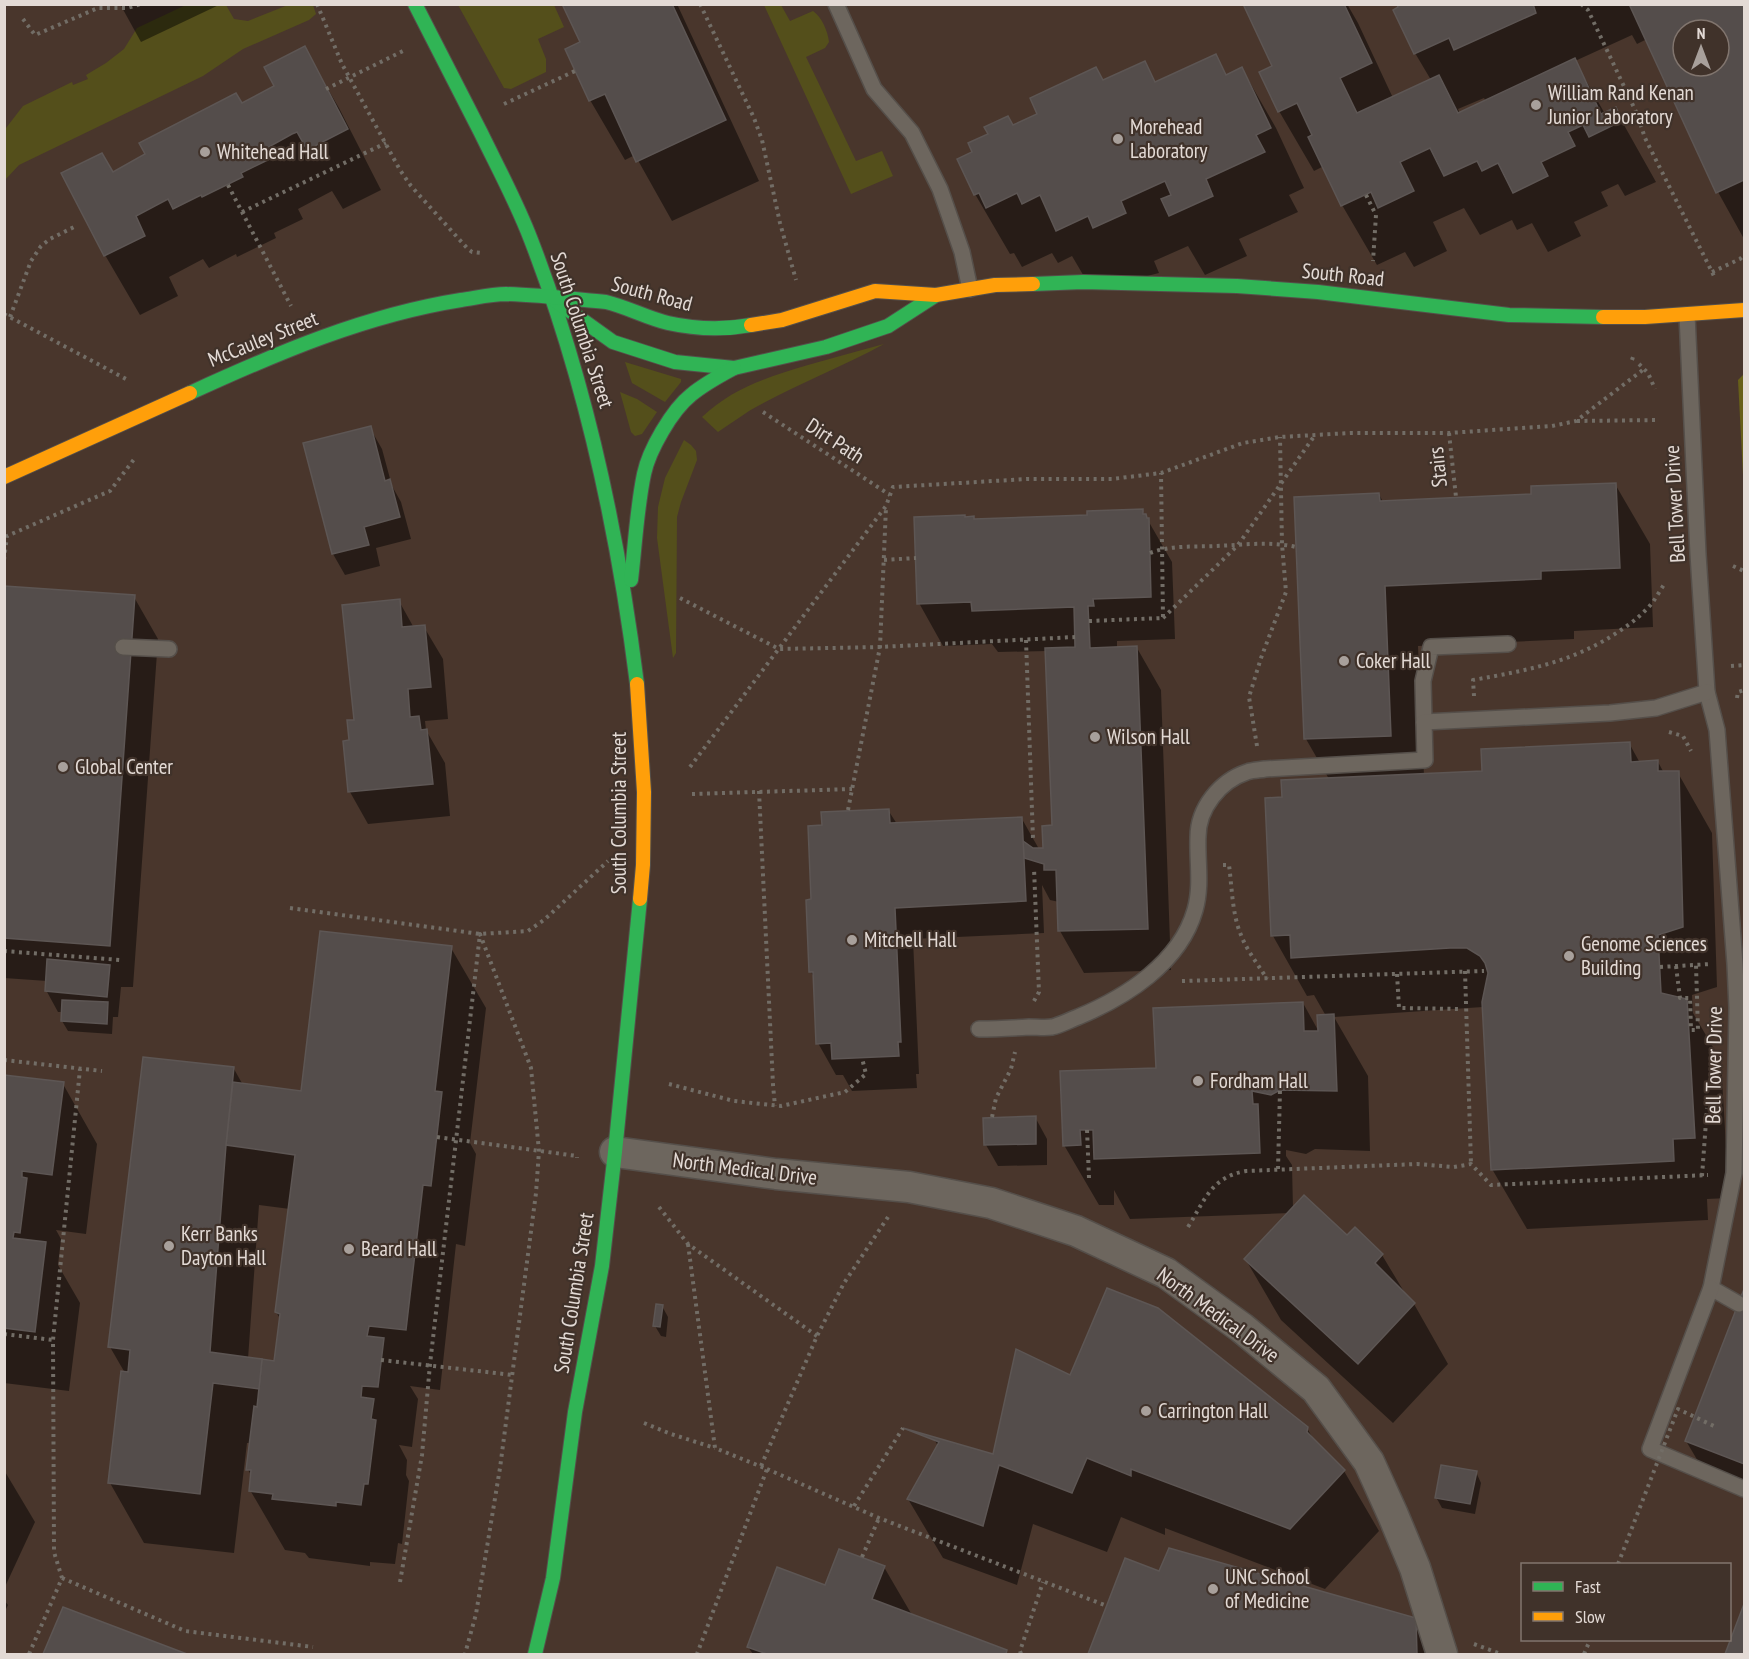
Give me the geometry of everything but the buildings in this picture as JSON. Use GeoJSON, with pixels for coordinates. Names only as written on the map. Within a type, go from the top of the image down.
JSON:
{"type":"FeatureCollection","features":[{"type":"Feature","properties":{"kind":"main road","name":"South Columbia Street"},"geometry":{"type":"LineString","coordinates":[[415,4],[510,191],[531,240],[576,372],[595,443],[628,609],[638,689],[644,792],[643,864],[615,1152],[602,1266],[576,1412],[552,1578],[535,1654]]}},
{"type":"Feature","properties":{"kind":"main road","name":"South Road"},"geometry":{"type":"LineString","coordinates":[[552,299],[606,302],[667,323],[710,329],[742,327],[782,320],[875,291],[936,296],[970,289],[1015,284],[1083,282],[1317,292],[1509,315],[1645,317],[1744,310]]}},
{"type":"Feature","properties":{"kind":"main road","name":"McCauley Street"},"geometry":{"type":"LineString","coordinates":[[4,477],[244,368],[327,335],[386,316],[444,303],[504,294],[552,299]]}},
{"type":"Feature","properties":{"kind":"main road","name":"South Road"},"geometry":{"type":"LineString","coordinates":[[552,299],[613,342],[675,362],[734,368],[826,347],[888,326],[936,296]]}},
{"type":"Feature","properties":{"kind":"main road"},"geometry":{"type":"LineString","coordinates":[[628,609],[644,472],[658,438],[673,414],[689,396],[711,380],[734,368]]}},
{"type":"Feature","properties":{"kind":"street","name":"North Medical Drive"},"geometry":{"type":"LineString","coordinates":[[615,1152],[776,1174],[909,1187],[991,1203],[1076,1231],[1166,1273],[1242,1328],[1316,1389],[1369,1462],[1394,1515],[1415,1568],[1442,1654]]}},
{"type":"Feature","properties":{"kind":"lane"},"geometry":{"type":"LineString","coordinates":[[836,4],[874,89],[912,133],[940,189],[962,252],[970,289]]}},
{"type":"Feature","properties":{"kind":"lane","name":"Bell Tower Drive"},"geometry":{"type":"LineString","coordinates":[[1687,315],[1707,692],[1717,736],[1737,1008],[1734,1173],[1712,1288],[1650,1449],[1744,1489]]}},
{"type":"Feature","properties":{"kind":"lane"},"geometry":{"type":"LineString","coordinates":[[979,1029],[1053,1027],[1100,1008],[1139,983],[1160,967],[1177,946],[1190,924],[1196,908],[1198,890],[1197,834],[1208,802],[1218,791],[1231,780],[1247,772],[1265,769],[1425,760],[1423,681],[1431,647],[1508,644]]}},
{"type":"Feature","properties":{"kind":"lane"},"geometry":{"type":"LineString","coordinates":[[123,647],[169,650]]}},
{"type":"Feature","properties":{"kind":"lane"},"geometry":{"type":"LineString","coordinates":[[1424,722],[1610,713],[1656,708],[1707,692]]}},
{"type":"Feature","properties":{"kind":"lane"},"geometry":{"type":"LineString","coordinates":[[1712,1288],[1739,1304]]}},
{"type":"Feature","properties":{"kind":"path"},"geometry":{"type":"LineString","coordinates":[[23,19],[35,35],[98,8],[127,8],[141,4]]}},
{"type":"Feature","properties":{"kind":"path"},"geometry":{"type":"LineString","coordinates":[[317,4],[335,49],[400,170],[411,186],[467,248],[472,252],[481,253]]}},
{"type":"Feature","properties":{"kind":"path"},"geometry":{"type":"LineString","coordinates":[[700,4],[754,118],[762,140],[780,223],[795,275]]}},
{"type":"Feature","properties":{"kind":"path"},"geometry":{"type":"LineString","coordinates":[[1581,4],[1588,9],[1637,114],[1645,138],[1717,282]]}},
{"type":"Feature","properties":{"kind":"path"},"geometry":{"type":"LineString","coordinates":[[326,88],[399,53]]}},
{"type":"Feature","properties":{"kind":"path"},"geometry":{"type":"LineString","coordinates":[[504,105],[576,71]]}},
{"type":"Feature","properties":{"kind":"path"},"geometry":{"type":"LineString","coordinates":[[242,212],[386,143]]}},
{"type":"Feature","properties":{"kind":"path"},"geometry":{"type":"LineString","coordinates":[[228,185],[291,306]]}},
{"type":"Feature","properties":{"kind":"path"},"geometry":{"type":"LineString","coordinates":[[1366,195],[1376,215],[1373,261]]}},
{"type":"Feature","properties":{"kind":"path"},"geometry":{"type":"LineString","coordinates":[[10,317],[31,261],[41,246],[76,226]]}},
{"type":"Feature","properties":{"kind":"path"},"geometry":{"type":"LineString","coordinates":[[1712,272],[1744,255]]}},
{"type":"Feature","properties":{"kind":"path"},"geometry":{"type":"LineString","coordinates":[[4,314],[126,378]]}},
{"type":"Feature","properties":{"kind":"path"},"geometry":{"type":"LineString","coordinates":[[1632,360],[1634,354]]}},
{"type":"Feature","properties":{"kind":"path"},"geometry":{"type":"LineString","coordinates":[[1639,364],[1655,389]]}},
{"type":"Feature","properties":{"kind":"path"},"geometry":{"type":"LineString","coordinates":[[1576,421],[1644,369]]}},
{"type":"Feature","properties":{"kind":"path","name":"Dirt Path"},"geometry":{"type":"LineString","coordinates":[[763,412],[890,496]]}},
{"type":"Feature","properties":{"kind":"path"},"geometry":{"type":"LineString","coordinates":[[690,766],[886,507],[893,487],[1027,479],[1112,479],[1161,473],[1243,443],[1280,437],[1316,434],[1449,433],[1552,426],[1576,421],[1658,420]]}},
{"type":"Feature","properties":{"kind":"path","name":"Stairs"},"geometry":{"type":"LineString","coordinates":[[1449,433],[1456,497]]}},
{"type":"Feature","properties":{"kind":"path"},"geometry":{"type":"LineString","coordinates":[[1089,621],[1163,618],[1238,545],[1316,434]]}},
{"type":"Feature","properties":{"kind":"path"},"geometry":{"type":"LineString","coordinates":[[1265,769],[1255,740],[1249,697],[1286,592],[1282,544],[1280,437]]}},
{"type":"Feature","properties":{"kind":"path"},"geometry":{"type":"LineString","coordinates":[[4,560],[7,536],[110,491],[135,458]]}},
{"type":"Feature","properties":{"kind":"path"},"geometry":{"type":"LineString","coordinates":[[1161,473],[1163,618]]}},
{"type":"Feature","properties":{"kind":"path"},"geometry":{"type":"LineString","coordinates":[[848,810],[880,647],[886,507]]}},
{"type":"Feature","properties":{"kind":"path"},"geometry":{"type":"LineString","coordinates":[[1150,553],[1163,548],[1238,545],[1282,544],[1296,548]]}},
{"type":"Feature","properties":{"kind":"path"},"geometry":{"type":"LineString","coordinates":[[884,560],[916,558]]}},
{"type":"Feature","properties":{"kind":"path"},"geometry":{"type":"LineString","coordinates":[[1733,566],[1744,571]]}},
{"type":"Feature","properties":{"kind":"path"},"geometry":{"type":"LineString","coordinates":[[1476,720],[1473,680],[1515,673],[1575,656],[1628,625],[1653,602],[1665,583]]}},
{"type":"Feature","properties":{"kind":"path"},"geometry":{"type":"LineString","coordinates":[[680,598],[779,650],[1075,637]]}},
{"type":"Feature","properties":{"kind":"path"},"geometry":{"type":"LineString","coordinates":[[1026,640],[1033,839]]}},
{"type":"Feature","properties":{"kind":"path"},"geometry":{"type":"LineString","coordinates":[[1731,666],[1744,665]]}},
{"type":"Feature","properties":{"kind":"path"},"geometry":{"type":"LineString","coordinates":[[1683,736],[1690,731]]}},
{"type":"Feature","properties":{"kind":"path"},"geometry":{"type":"LineString","coordinates":[[1664,732],[1683,736],[1692,756]]}},
{"type":"Feature","properties":{"kind":"path"},"geometry":{"type":"LineString","coordinates":[[692,794],[852,789]]}},
{"type":"Feature","properties":{"kind":"path"},"geometry":{"type":"LineString","coordinates":[[759,791],[775,1106]]}},
{"type":"Feature","properties":{"kind":"path"},"geometry":{"type":"LineString","coordinates":[[290,908],[480,934],[528,931],[544,920],[608,861]]}},
{"type":"Feature","properties":{"kind":"path"},"geometry":{"type":"LineString","coordinates":[[1198,867],[1229,865],[1240,932],[1248,950],[1267,979]]}},
{"type":"Feature","properties":{"kind":"path"},"geometry":{"type":"LineString","coordinates":[[992,1117],[996,1098],[1011,1069],[1020,1028],[1039,992],[1034,868]]}},
{"type":"Feature","properties":{"kind":"path"},"geometry":{"type":"LineString","coordinates":[[400,1582],[422,1455],[430,1364],[480,934]]}},
{"type":"Feature","properties":{"kind":"path"},"geometry":{"type":"LineString","coordinates":[[465,1654],[476,1614],[490,1539],[536,1193],[539,1151],[531,1068],[480,934]]}},
{"type":"Feature","properties":{"kind":"path"},"geometry":{"type":"LineString","coordinates":[[4,951],[120,960]]}},
{"type":"Feature","properties":{"kind":"path"},"geometry":{"type":"LineString","coordinates":[[1660,967],[1710,964],[1709,958]]}},
{"type":"Feature","properties":{"kind":"path"},"geometry":{"type":"LineString","coordinates":[[1676,966],[1680,998],[1690,998],[1691,1030],[1698,1030],[1696,965]]}},
{"type":"Feature","properties":{"kind":"path"},"geometry":{"type":"LineString","coordinates":[[1465,971],[1471,1164],[1491,1185],[1734,1173]]}},
{"type":"Feature","properties":{"kind":"path"},"geometry":{"type":"LineString","coordinates":[[1139,983],[1485,971]]}},
{"type":"Feature","properties":{"kind":"path"},"geometry":{"type":"LineString","coordinates":[[1397,974],[1399,1008],[1458,1009]]}},
{"type":"Feature","properties":{"kind":"path"},"geometry":{"type":"LineString","coordinates":[[669,1084],[734,1101],[781,1106],[845,1092],[866,1074],[862,1058]]}},
{"type":"Feature","properties":{"kind":"path"},"geometry":{"type":"LineString","coordinates":[[4,1060],[102,1071]]}},
{"type":"Feature","properties":{"kind":"path"},"geometry":{"type":"LineString","coordinates":[[29,1654],[62,1578],[54,1552],[53,1340],[80,1069]]}},
{"type":"Feature","properties":{"kind":"path"},"geometry":{"type":"LineString","coordinates":[[1278,1169],[1280,1090]]}},
{"type":"Feature","properties":{"kind":"path"},"geometry":{"type":"LineString","coordinates":[[1702,1176],[1707,1105]]}},
{"type":"Feature","properties":{"kind":"path"},"geometry":{"type":"LineString","coordinates":[[1087,1130],[1089,1178]]}},
{"type":"Feature","properties":{"kind":"path"},"geometry":{"type":"LineString","coordinates":[[437,1137],[577,1156],[577,1166]]}},
{"type":"Feature","properties":{"kind":"path"},"geometry":{"type":"LineString","coordinates":[[1188,1227],[1212,1188],[1221,1180],[1236,1173],[1278,1169],[1417,1164],[1454,1167],[1471,1164]]}},
{"type":"Feature","properties":{"kind":"path"},"geometry":{"type":"LineString","coordinates":[[761,1466],[817,1336],[844,1283],[909,1187]]}},
{"type":"Feature","properties":{"kind":"path"},"geometry":{"type":"LineString","coordinates":[[658,1207],[688,1244],[817,1336]]}},
{"type":"Feature","properties":{"kind":"path"},"geometry":{"type":"LineString","coordinates":[[688,1244],[715,1448]]}},
{"type":"Feature","properties":{"kind":"path"},"geometry":{"type":"LineString","coordinates":[[4,1334],[53,1340]]}},
{"type":"Feature","properties":{"kind":"path"},"geometry":{"type":"LineString","coordinates":[[381,1360],[513,1375]]}},
{"type":"Feature","properties":{"kind":"path"},"geometry":{"type":"LineString","coordinates":[[1618,1563],[1678,1409],[1716,1427]]}},
{"type":"Feature","properties":{"kind":"path"},"geometry":{"type":"LineString","coordinates":[[644,1423],[761,1466],[879,1518],[1107,1606]]}},
{"type":"Feature","properties":{"kind":"path"},"geometry":{"type":"LineString","coordinates":[[854,1506],[903,1428]]}},
{"type":"Feature","properties":{"kind":"path"},"geometry":{"type":"LineString","coordinates":[[697,1654],[767,1469]]}},
{"type":"Feature","properties":{"kind":"path"},"geometry":{"type":"LineString","coordinates":[[862,1557],[879,1518]]}},
{"type":"Feature","properties":{"kind":"path"},"geometry":{"type":"LineString","coordinates":[[62,1578],[185,1631],[313,1647]]}},
{"type":"Feature","properties":{"kind":"path"},"geometry":{"type":"LineString","coordinates":[[1021,1654],[1020,1651],[1043,1582]]}},
{"type":"Feature","properties":{"kind":"path"},"geometry":{"type":"LineString","coordinates":[[1474,1645],[1501,1654]]}},
{"type":"Feature","properties":{"kind":"shaded area"},"geometry":{"type":"Polygon","coordinates":[[[188,4],[226,5],[234,19],[248,21],[288,5],[313,5],[316,14],[309,20],[243,49],[203,76],[19,165],[5,180],[4,131],[23,106],[72,82],[73,85],[88,79],[86,75],[124,49],[137,28],[188,4]]]}},
{"type":"Feature","properties":{"kind":"shaded area"},"geometry":{"type":"Polygon","coordinates":[[[5,5],[1744,5],[1744,1654],[5,1654],[5,5]]]}},
{"type":"Feature","properties":{"kind":"shaded area"},"geometry":{"type":"Polygon","coordinates":[[[458,5],[554,5],[564,27],[538,39],[546,59],[546,72],[511,89],[504,88],[458,5]]]}},
{"type":"Feature","properties":{"kind":"shaded area"},"geometry":{"type":"Polygon","coordinates":[[[764,5],[781,5],[790,21],[813,11],[819,17],[826,29],[829,42],[825,48],[806,57],[856,161],[882,151],[893,176],[851,194],[764,5]]]}},
{"type":"Feature","properties":{"kind":"shaded area"},"geometry":{"type":"Polygon","coordinates":[[[884,344],[765,402],[718,432],[702,417],[726,398],[765,379],[884,344]]]}},
{"type":"Feature","properties":{"kind":"shaded area"},"geometry":{"type":"Polygon","coordinates":[[[625,362],[681,379],[681,382],[665,402],[632,383],[625,362]]]}},
{"type":"Feature","properties":{"kind":"shaded area"},"geometry":{"type":"Polygon","coordinates":[[[1744,374],[1744,494],[1738,380],[1744,374]]]}},
{"type":"Feature","properties":{"kind":"shaded area"},"geometry":{"type":"Polygon","coordinates":[[[620,392],[637,399],[657,412],[642,434],[635,436],[631,432],[620,392]]]}},
{"type":"Feature","properties":{"kind":"shaded area"},"geometry":{"type":"Polygon","coordinates":[[[684,440],[696,451],[697,460],[677,517],[676,653],[673,658],[657,538],[658,507],[665,478],[684,440]]]}},
{"type":"Feature","properties":{"kind":"traffic: fast"},"geometry":{"type":"LineString","coordinates":[[415,4],[514,199],[551,294],[598,458],[620,570],[637,684]]}},
{"type":"Feature","properties":{"kind":"traffic: fast"},"geometry":{"type":"LineString","coordinates":[[1033,284],[1083,282],[1237,286],[1318,292],[1509,315],[1603,317]]}},
{"type":"Feature","properties":{"kind":"traffic: fast"},"geometry":{"type":"LineString","coordinates":[[190,393],[289,350],[356,325],[426,307],[495,295],[531,295],[606,302],[660,321],[689,327],[720,328],[751,325]]}},
{"type":"Feature","properties":{"kind":"traffic: fast"},"geometry":{"type":"LineString","coordinates":[[553,299],[613,342],[675,362],[734,368],[826,347],[888,326],[936,295]]}},
{"type":"Feature","properties":{"kind":"traffic: fast"},"geometry":{"type":"LineString","coordinates":[[631,580],[644,474],[656,442],[676,410],[691,395],[734,368]]}},
{"type":"Feature","properties":{"kind":"traffic: fast"},"geometry":{"type":"LineString","coordinates":[[535,1654],[553,1578],[575,1412],[602,1266],[640,899]]}},
{"type":"Feature","properties":{"kind":"traffic: slow"},"geometry":{"type":"LineString","coordinates":[[751,325],[782,320],[875,291],[936,295],[995,285],[1033,284]]}},
{"type":"Feature","properties":{"kind":"traffic: slow"},"geometry":{"type":"LineString","coordinates":[[1603,317],[1645,317],[1744,310]]}},
{"type":"Feature","properties":{"kind":"traffic: slow"},"geometry":{"type":"LineString","coordinates":[[4,477],[190,393]]}},
{"type":"Feature","properties":{"kind":"traffic: slow"},"geometry":{"type":"LineString","coordinates":[[637,684],[644,792],[640,899]]}},
{"type":"Feature","properties":{"kind":"place","name":"William Rand Kenan Junior Laboratory"},"geometry":{"type":"Point","coordinates":[1536,105]}},
{"type":"Feature","properties":{"kind":"place","name":"Morehead Laboratory"},"geometry":{"type":"Point","coordinates":[1118,139]}},
{"type":"Feature","properties":{"kind":"place","name":"Whitehead Hall"},"geometry":{"type":"Point","coordinates":[205,152]}},
{"type":"Feature","properties":{"kind":"place","name":"Coker Hall"},"geometry":{"type":"Point","coordinates":[1344,661]}},
{"type":"Feature","properties":{"kind":"place","name":"Wilson Hall"},"geometry":{"type":"Point","coordinates":[1095,737]}},
{"type":"Feature","properties":{"kind":"place","name":"Global Center"},"geometry":{"type":"Point","coordinates":[63,767]}},
{"type":"Feature","properties":{"kind":"place","name":"Mitchell Hall"},"geometry":{"type":"Point","coordinates":[852,940]}},
{"type":"Feature","properties":{"kind":"place","name":"Genome Sciences Building"},"geometry":{"type":"Point","coordinates":[1569,956]}},
{"type":"Feature","properties":{"kind":"place","name":"Fordham Hall"},"geometry":{"type":"Point","coordinates":[1198,1081]}},
{"type":"Feature","properties":{"kind":"place","name":"Kerr Banks Dayton Hall"},"geometry":{"type":"Point","coordinates":[169,1246]}},
{"type":"Feature","properties":{"kind":"place","name":"Beard Hall"},"geometry":{"type":"Point","coordinates":[349,1249]}},
{"type":"Feature","properties":{"kind":"place","name":"Carrington Hall"},"geometry":{"type":"Point","coordinates":[1146,1411]}},
{"type":"Feature","properties":{"kind":"place","name":"UNC School of Medicine"},"geometry":{"type":"Point","coordinates":[1213,1589]}}]}
